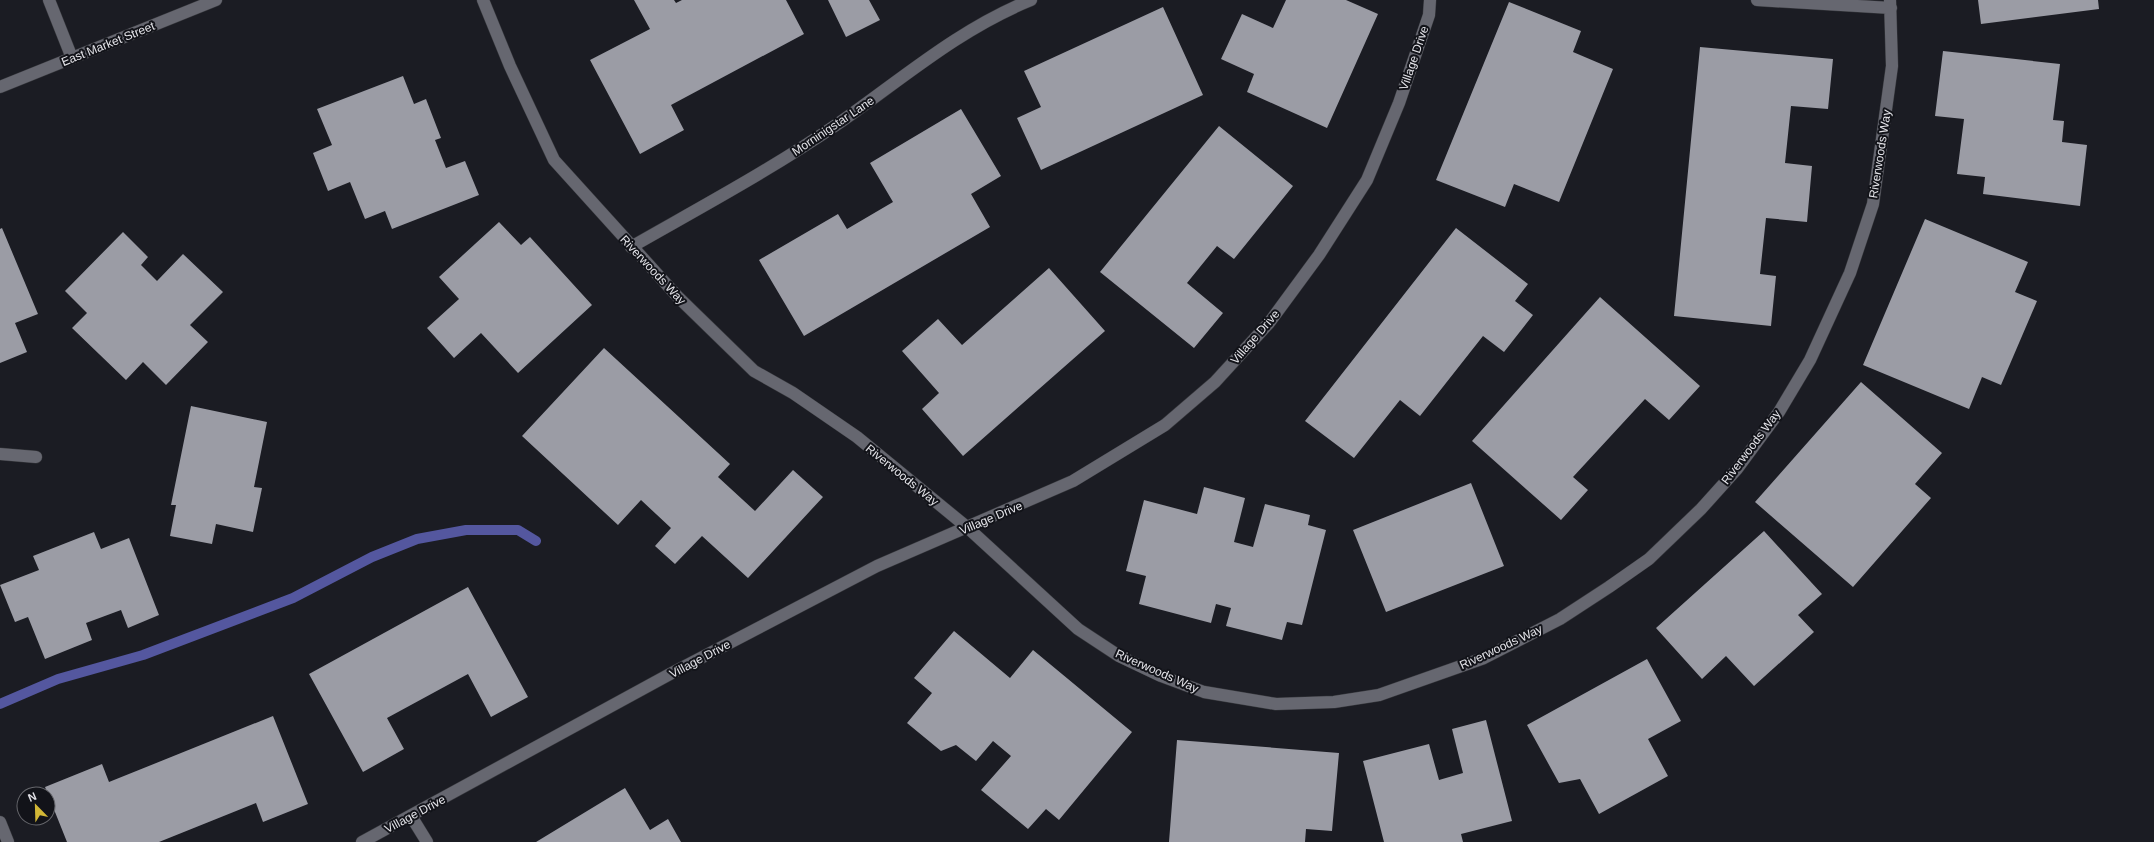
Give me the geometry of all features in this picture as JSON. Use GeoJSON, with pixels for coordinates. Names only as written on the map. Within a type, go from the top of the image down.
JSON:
{"type":"FeatureCollection","features":[{"type":"Feature","properties":{"kind":"street"},"geometry":{"type":"LineString","coordinates":[[49,0],[72,58]]}},
{"type":"Feature","properties":{"kind":"street","name":"East Market Street"},"geometry":{"type":"LineString","coordinates":[[0,87],[216,0]]}},
{"type":"Feature","properties":{"kind":"street","name":"Riverwoods Way"},"geometry":{"type":"LineString","coordinates":[[483,0],[510,66],[554,160],[631,247],[678,297],[754,371],[793,394],[857,437],[968,528],[1078,629],[1119,656],[1161,676],[1204,692],[1269,703],[1334,702],[1378,695],[1484,658],[1560,619],[1609,587],[1649,559],[1701,509],[1741,463],[1778,412],[1810,360],[1850,273],[1873,204],[1892,66],[1890,4]]}},
{"type":"Feature","properties":{"kind":"street","name":"Morninigstar Lane"},"geometry":{"type":"LineString","coordinates":[[631,247],[759,175],[838,124],[954,39],[1010,9],[1031,0]]}},
{"type":"Feature","properties":{"kind":"street","name":"Village Drive"},"geometry":{"type":"LineString","coordinates":[[362,842],[670,674],[863,574],[1073,481],[1166,425],[1215,382],[1269,322],[1320,255],[1367,180],[1399,103],[1429,15],[1430,0]]}},
{"type":"Feature","properties":{"kind":"street"},"geometry":{"type":"LineString","coordinates":[[1757,0],[1890,4]]}},
{"type":"Feature","properties":{"kind":"street"},"geometry":{"type":"LineString","coordinates":[[0,454],[36,457]]}},
{"type":"Feature","properties":{"kind":"street"},"geometry":{"type":"LineString","coordinates":[[411,816],[428,842]]}},
{"type":"Feature","properties":{"kind":"street"},"geometry":{"type":"LineString","coordinates":[[0,822],[8,842]]}},
{"type":"Feature","properties":{"kind":"building"},"geometry":{"type":"Polygon","coordinates":[[[634,0],[674,0],[676,3],[682,0],[786,0],[804,34],[671,105],[684,130],[640,154],[590,60],[650,29],[634,0]]]}},
{"type":"Feature","properties":{"kind":"building"},"geometry":{"type":"Polygon","coordinates":[[[828,0],[869,0],[880,20],[846,37],[828,0]]]}},
{"type":"Feature","properties":{"kind":"building"},"geometry":{"type":"Polygon","coordinates":[[[1286,0],[1346,0],[1378,14],[1327,128],[1247,92],[1254,74],[1221,59],[1242,14],[1273,28],[1286,0]]]}},
{"type":"Feature","properties":{"kind":"building"},"geometry":{"type":"Polygon","coordinates":[[[1978,0],[2098,0],[2099,9],[1981,24],[1978,0]]]}},
{"type":"Feature","properties":{"kind":"building"},"geometry":{"type":"Polygon","coordinates":[[[1509,2],[1581,31],[1573,52],[1613,69],[1559,202],[1514,184],[1505,207],[1436,180],[1509,2]]]}},
{"type":"Feature","properties":{"kind":"building"},"geometry":{"type":"Polygon","coordinates":[[[1163,7],[1203,95],[1041,170],[1017,118],[1041,107],[1024,71],[1163,7]]]}},
{"type":"Feature","properties":{"kind":"building"},"geometry":{"type":"Polygon","coordinates":[[[1700,47],[1833,59],[1828,109],[1791,106],[1785,163],[1812,166],[1807,222],[1766,218],[1760,274],[1776,276],[1771,326],[1674,316],[1700,47]]]}},
{"type":"Feature","properties":{"kind":"building"},"geometry":{"type":"Polygon","coordinates":[[[1943,51],[2060,64],[2053,120],[2064,121],[2062,142],[2087,145],[2080,206],[1983,194],[1985,177],[1957,174],[1964,119],[1935,116],[1943,51]]]}},
{"type":"Feature","properties":{"kind":"building"},"geometry":{"type":"Polygon","coordinates":[[[403,76],[414,104],[426,99],[441,138],[435,140],[446,168],[465,161],[479,195],[392,229],[385,211],[365,219],[350,182],[328,191],[313,153],[332,145],[317,109],[403,76]]]}},
{"type":"Feature","properties":{"kind":"building"},"geometry":{"type":"Polygon","coordinates":[[[961,109],[1001,176],[971,194],[990,227],[804,336],[759,260],[838,214],[847,229],[893,202],[870,163],[961,109]]]}},
{"type":"Feature","properties":{"kind":"building"},"geometry":{"type":"Polygon","coordinates":[[[1219,126],[1293,186],[1234,259],[1217,246],[1187,283],[1223,313],[1194,348],[1100,272],[1219,126]]]}},
{"type":"Feature","properties":{"kind":"building"},"geometry":{"type":"Polygon","coordinates":[[[1925,219],[2028,262],[2015,292],[2037,301],[2001,385],[1982,377],[1969,409],[1863,365],[1925,219]]]}},
{"type":"Feature","properties":{"kind":"building"},"geometry":{"type":"Polygon","coordinates":[[[499,222],[521,245],[530,237],[592,305],[518,373],[481,333],[454,358],[427,328],[459,299],[439,277],[499,222]]]}},
{"type":"Feature","properties":{"kind":"building"},"geometry":{"type":"Polygon","coordinates":[[[2,228],[38,314],[15,323],[27,352],[0,363],[0,229],[2,228]]]}},
{"type":"Feature","properties":{"kind":"building"},"geometry":{"type":"Polygon","coordinates":[[[1456,228],[1528,284],[1515,301],[1533,315],[1504,352],[1483,336],[1420,416],[1400,400],[1354,458],[1305,421],[1456,228]]]}},
{"type":"Feature","properties":{"kind":"building"},"geometry":{"type":"Polygon","coordinates":[[[123,232],[148,257],[141,265],[157,281],[183,254],[223,292],[190,325],[208,342],[166,385],[143,362],[126,380],[72,328],[87,313],[65,291],[123,232]]]}},
{"type":"Feature","properties":{"kind":"building"},"geometry":{"type":"Polygon","coordinates":[[[1049,268],[1105,331],[963,456],[922,409],[939,393],[902,351],[938,319],[962,345],[1049,268]]]}},
{"type":"Feature","properties":{"kind":"building"},"geometry":{"type":"Polygon","coordinates":[[[1600,297],[1700,386],[1669,420],[1645,399],[1573,477],[1588,490],[1561,520],[1472,441],[1600,297]]]}},
{"type":"Feature","properties":{"kind":"building"},"geometry":{"type":"Polygon","coordinates":[[[604,348],[730,464],[718,477],[755,511],[793,470],[823,497],[748,578],[702,536],[675,564],[655,546],[671,528],[641,500],[618,525],[522,436],[604,348]]]}},
{"type":"Feature","properties":{"kind":"building"},"geometry":{"type":"Polygon","coordinates":[[[1861,382],[1942,453],[1915,484],[1931,498],[1853,587],[1755,502],[1861,382]]]}},
{"type":"Feature","properties":{"kind":"building"},"geometry":{"type":"Polygon","coordinates":[[[191,406],[267,422],[254,487],[262,488],[253,532],[216,524],[212,544],[170,536],[176,505],[171,505],[191,406]]]}},
{"type":"Feature","properties":{"kind":"building"},"geometry":{"type":"Polygon","coordinates":[[[1471,483],[1504,566],[1386,612],[1353,530],[1471,483]]]}},
{"type":"Feature","properties":{"kind":"building"},"geometry":{"type":"Polygon","coordinates":[[[1204,487],[1245,498],[1234,542],[1253,547],[1265,504],[1310,515],[1308,525],[1326,530],[1302,625],[1287,622],[1282,640],[1226,626],[1231,608],[1216,604],[1211,623],[1139,604],[1146,576],[1126,571],[1144,500],[1197,514],[1204,487]]]}},
{"type":"Feature","properties":{"kind":"building"},"geometry":{"type":"Polygon","coordinates":[[[1764,531],[1822,594],[1798,615],[1814,632],[1754,686],[1726,656],[1702,679],[1656,628],[1764,531]]]}},
{"type":"Feature","properties":{"kind":"building"},"geometry":{"type":"Polygon","coordinates":[[[94,532],[101,549],[129,538],[159,615],[128,628],[121,610],[86,623],[92,640],[45,659],[28,617],[15,622],[0,585],[39,570],[33,556],[94,532]]]}},
{"type":"Feature","properties":{"kind":"building"},"geometry":{"type":"Polygon","coordinates":[[[468,587],[528,697],[491,717],[468,674],[387,718],[404,749],[363,772],[309,674],[468,587]]]}},
{"type":"Feature","properties":{"kind":"building"},"geometry":{"type":"Polygon","coordinates":[[[954,631],[1010,678],[1033,650],[1132,732],[1059,820],[1046,809],[1028,829],[981,790],[1011,756],[993,741],[976,761],[956,745],[941,751],[907,723],[932,693],[914,678],[954,631]]]}},
{"type":"Feature","properties":{"kind":"building"},"geometry":{"type":"Polygon","coordinates":[[[1647,659],[1681,721],[1648,739],[1668,776],[1599,814],[1580,779],[1559,783],[1527,725],[1647,659]]]}},
{"type":"Feature","properties":{"kind":"building"},"geometry":{"type":"Polygon","coordinates":[[[273,716],[308,804],[263,822],[256,803],[159,842],[67,842],[56,814],[56,786],[47,786],[102,764],[109,782],[273,716]]]}},
{"type":"Feature","properties":{"kind":"building"},"geometry":{"type":"Polygon","coordinates":[[[1486,720],[1512,821],[1461,834],[1463,842],[1384,842],[1363,761],[1429,744],[1439,780],[1463,773],[1452,729],[1486,720]]]}},
{"type":"Feature","properties":{"kind":"building"},"geometry":{"type":"Polygon","coordinates":[[[1177,740],[1339,753],[1332,831],[1306,829],[1305,842],[1169,842],[1177,740]]]}},
{"type":"Feature","properties":{"kind":"building"},"geometry":{"type":"Polygon","coordinates":[[[625,788],[650,830],[668,819],[681,842],[536,842],[625,788]]]}},
{"type":"Feature","properties":{"kind":"waterway"},"geometry":{"type":"LineString","coordinates":[[0,704],[58,679],[143,655],[293,598],[372,557],[417,539],[466,530],[518,530],[536,541]]}}]}
